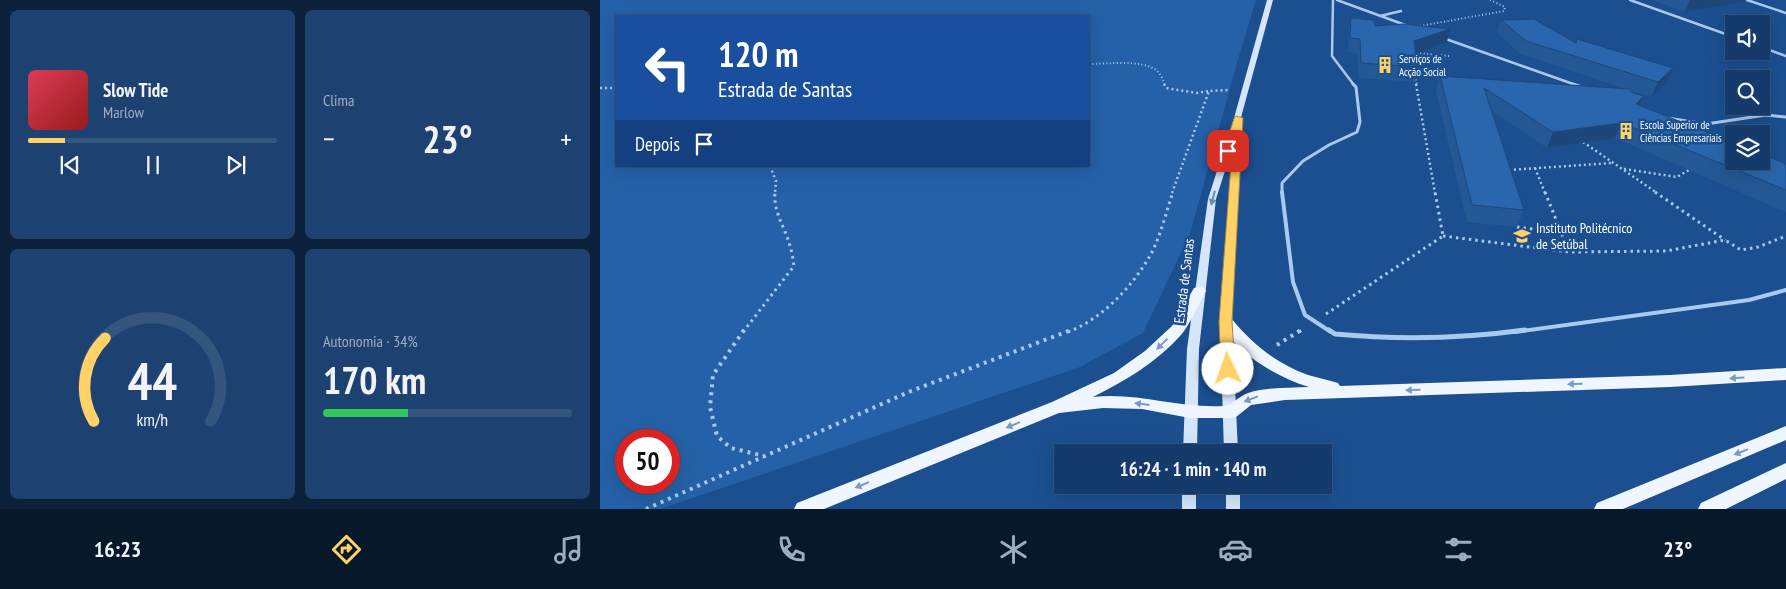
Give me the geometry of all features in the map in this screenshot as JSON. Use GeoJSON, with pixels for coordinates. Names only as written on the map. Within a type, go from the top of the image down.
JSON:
{"type":"FeatureCollection","features":[{"type":"Feature","properties":{"kind":"main road","name":"Estrada de Santas"},"geometry":{"type":"LineString","coordinates":[[1190,444],[1193,349],[1212,199],[1247,89],[1270,0]]}},
{"type":"Feature","properties":{"kind":"main road","name":"Estrada de Santas"},"geometry":{"type":"LineString","coordinates":[[1231,444],[1226,322],[1238,118]]}},
{"type":"Feature","properties":{"kind":"main road"},"geometry":{"type":"LineString","coordinates":[[803,509],[1058,407],[1119,377],[1150,355],[1177,330],[1199,291]]}},
{"type":"Feature","properties":{"kind":"main road"},"geometry":{"type":"LineString","coordinates":[[1226,322],[1236,336],[1248,347],[1270,362],[1313,383],[1328,387],[1368,391]]}},
{"type":"Feature","properties":{"kind":"main road"},"geometry":{"type":"LineString","coordinates":[[1058,407],[1103,402],[1132,402],[1190,412],[1230,412],[1246,400],[1260,396],[1680,380],[1786,374]]}},
{"type":"Feature","properties":{"kind":"main road"},"geometry":{"type":"LineString","coordinates":[[1603,509],[1786,433]]}},
{"type":"Feature","properties":{"kind":"main road"},"geometry":{"type":"LineString","coordinates":[[1708,509],[1786,471]]}},
{"type":"Feature","properties":{"kind":"main road"},"geometry":{"type":"LineString","coordinates":[[1189,509],[1190,494]]}},
{"type":"Feature","properties":{"kind":"main road"},"geometry":{"type":"LineString","coordinates":[[1233,494],[1234,509]]}},
{"type":"Feature","properties":{"kind":"lane"},"geometry":{"type":"LineString","coordinates":[[1334,0],[1332,56],[1356,88],[1360,122],[1357,132],[1329,145],[1303,161],[1282,183],[1283,210],[1293,282],[1305,315],[1335,334],[1388,339],[1484,336],[1749,300],[1786,290]]}},
{"type":"Feature","properties":{"kind":"lane"},"geometry":{"type":"LineString","coordinates":[[1337,0],[1412,27]]}},
{"type":"Feature","properties":{"kind":"lane"},"geometry":{"type":"LineString","coordinates":[[1630,0],[1725,34]]}},
{"type":"Feature","properties":{"kind":"lane"},"geometry":{"type":"LineString","coordinates":[[1746,0],[1786,13]]}},
{"type":"Feature","properties":{"kind":"lane"},"geometry":{"type":"LineString","coordinates":[[1380,16],[1401,11]]}},
{"type":"Feature","properties":{"kind":"lane"},"geometry":{"type":"LineString","coordinates":[[1436,36],[1580,86]]}},
{"type":"Feature","properties":{"kind":"lane"},"geometry":{"type":"LineString","coordinates":[[1770,50],[1786,56]]}},
{"type":"Feature","properties":{"kind":"lane"},"geometry":{"type":"LineString","coordinates":[[1661,117],[1705,124],[1786,112]]}},
{"type":"Feature","properties":{"kind":"lane"},"geometry":{"type":"LineString","coordinates":[[1779,114],[1786,117]]}},
{"type":"Feature","properties":{"kind":"path"},"geometry":{"type":"LineString","coordinates":[[1412,27],[1504,11],[1505,7],[1490,0]]}},
{"type":"Feature","properties":{"kind":"path"},"geometry":{"type":"LineString","coordinates":[[1412,57],[1416,53],[1457,56]]}},
{"type":"Feature","properties":{"kind":"path"},"geometry":{"type":"LineString","coordinates":[[1090,64],[1133,64],[1153,68],[1161,76],[1166,88],[1197,93],[1247,89]]}},
{"type":"Feature","properties":{"kind":"path"},"geometry":{"type":"LineString","coordinates":[[1415,75],[1443,236]]}},
{"type":"Feature","properties":{"kind":"path"},"geometry":{"type":"LineString","coordinates":[[600,88],[615,88]]}},
{"type":"Feature","properties":{"kind":"path"},"geometry":{"type":"LineString","coordinates":[[646,509],[911,391],[1083,326],[1125,291],[1151,253],[1209,91]]}},
{"type":"Feature","properties":{"kind":"path"},"geometry":{"type":"LineString","coordinates":[[1582,141],[1741,250],[1758,247],[1786,236]]}},
{"type":"Feature","properties":{"kind":"path"},"geometry":{"type":"LineString","coordinates":[[1500,170],[1613,162]]}},
{"type":"Feature","properties":{"kind":"path"},"geometry":{"type":"LineString","coordinates":[[765,456],[731,448],[717,436],[710,407],[714,375],[744,330],[794,266],[790,245],[779,220],[774,200],[776,181],[770,167]]}},
{"type":"Feature","properties":{"kind":"path"},"geometry":{"type":"LineString","coordinates":[[1535,168],[1569,252]]}},
{"type":"Feature","properties":{"kind":"path"},"geometry":{"type":"LineString","coordinates":[[1622,169],[1677,177],[1689,170]]}},
{"type":"Feature","properties":{"kind":"path"},"geometry":{"type":"LineString","coordinates":[[1517,227],[1562,233]]}},
{"type":"Feature","properties":{"kind":"path"},"geometry":{"type":"LineString","coordinates":[[1270,362],[1271,349],[1443,236],[1569,252],[1666,251],[1725,240]]}},
{"type":"Feature","properties":{"kind":"shaded area"},"geometry":{"type":"Polygon","coordinates":[[[600,0],[1256,0],[1190,234],[1143,333],[1080,367],[660,509],[600,509],[600,0]]]}},
{"type":"Feature","properties":{"kind":"building"},"geometry":{"type":"Polygon","coordinates":[[[1351,18],[1374,20],[1375,26],[1404,24],[1450,29],[1414,41],[1418,67],[1361,63],[1360,39],[1350,38],[1351,18]]]}},
{"type":"Feature","properties":{"kind":"building"},"geometry":{"type":"Polygon","coordinates":[[[1534,19],[1576,43],[1577,39],[1673,68],[1658,82],[1526,41],[1501,20],[1534,19]]]}},
{"type":"Feature","properties":{"kind":"building"},"geometry":{"type":"Polygon","coordinates":[[[1440,76],[1629,89],[1631,92],[1644,96],[1636,104],[1725,139],[1725,165],[1622,123],[1553,132],[1484,88],[1524,210],[1472,205],[1440,76]]]}},
{"type":"Feature","properties":{"kind":"building"},"geometry":{"type":"Polygon","coordinates":[[[1770,158],[1786,164],[1786,190],[1737,170],[1770,170],[1770,158]]]}},
{"type":"Feature","properties":{"kind":"place","name":"Serviços de Acção Social"},"geometry":{"type":"Point","coordinates":[1385,65]}},
{"type":"Feature","properties":{"kind":"place","name":"Escola Superior de Ciências Empresariais"},"geometry":{"type":"Point","coordinates":[1626,131]}},
{"type":"Feature","properties":{"kind":"place","name":"Instituto Politécnico de Setúbal"},"geometry":{"type":"Point","coordinates":[1522,236]}},
{"type":"Feature","properties":{"kind":"route"},"geometry":{"type":"LineString","coordinates":[[1228,151],[1238,118],[1226,322],[1228,369]]}}]}
